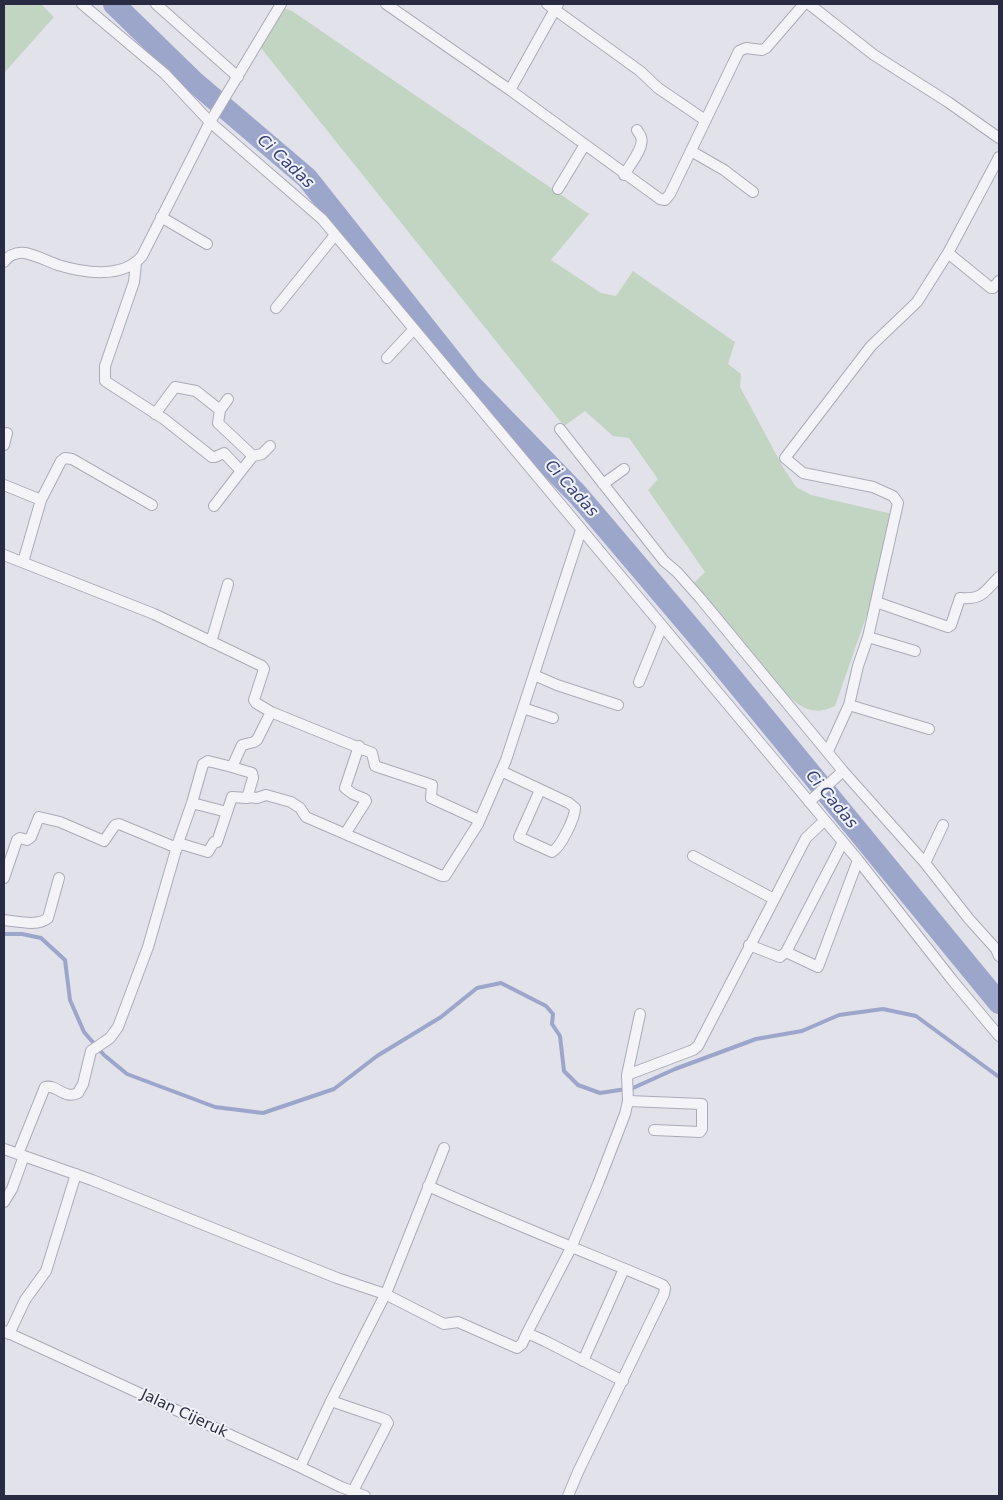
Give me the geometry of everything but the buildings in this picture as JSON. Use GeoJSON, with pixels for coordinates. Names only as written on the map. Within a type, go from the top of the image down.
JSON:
{"type":"FeatureCollection","features":[{"type":"Feature","properties":{"kind":"street"},"geometry":{"type":"LineString","coordinates":[[82,4],[165,74],[322,219],[581,530],[811,800],[824,821],[858,860],[953,981],[999,1036]]}},
{"type":"Feature","properties":{"kind":"street"},"geometry":{"type":"LineString","coordinates":[[156,4],[236,79]]}},
{"type":"Feature","properties":{"kind":"street"},"geometry":{"type":"LineString","coordinates":[[242,471],[224,452],[213,457],[155,414],[109,384],[104,377],[105,366],[134,282],[136,264],[142,256],[212,119],[281,4]]}},
{"type":"Feature","properties":{"kind":"street"},"geometry":{"type":"LineString","coordinates":[[386,4],[510,90],[624,175],[660,199],[665,200],[670,194],[739,50],[746,48],[762,50],[766,48],[804,4]]}},
{"type":"Feature","properties":{"kind":"street"},"geometry":{"type":"LineString","coordinates":[[809,4],[874,55],[948,102],[999,138]]}},
{"type":"Feature","properties":{"kind":"street"},"geometry":{"type":"LineString","coordinates":[[510,90],[553,6],[640,70],[658,88],[706,120]]}},
{"type":"Feature","properties":{"kind":"street"},"geometry":{"type":"LineString","coordinates":[[624,175],[638,152],[641,142],[641,136],[637,130]]}},
{"type":"Feature","properties":{"kind":"street"},"geometry":{"type":"LineString","coordinates":[[558,189],[584,146]]}},
{"type":"Feature","properties":{"kind":"street"},"geometry":{"type":"LineString","coordinates":[[691,150],[724,170],[753,192]]}},
{"type":"Feature","properties":{"kind":"street"},"geometry":{"type":"LineString","coordinates":[[828,751],[849,705],[858,666],[868,637],[897,508],[896,499],[873,486],[802,473],[785,458],[870,346],[917,302],[948,253],[999,157]]}},
{"type":"Feature","properties":{"kind":"street"},"geometry":{"type":"LineString","coordinates":[[161,218],[207,244]]}},
{"type":"Feature","properties":{"kind":"street"},"geometry":{"type":"LineString","coordinates":[[276,308],[335,236]]}},
{"type":"Feature","properties":{"kind":"street"},"geometry":{"type":"LineString","coordinates":[[4,262],[10,255],[24,253],[79,271],[111,271],[136,264]]}},
{"type":"Feature","properties":{"kind":"street"},"geometry":{"type":"LineString","coordinates":[[948,253],[991,288],[999,281]]}},
{"type":"Feature","properties":{"kind":"street"},"geometry":{"type":"LineString","coordinates":[[387,358],[414,329]]}},
{"type":"Feature","properties":{"kind":"street"},"geometry":{"type":"LineString","coordinates":[[155,414],[175,387],[196,390],[220,410]]}},
{"type":"Feature","properties":{"kind":"street"},"geometry":{"type":"LineString","coordinates":[[228,399],[220,410],[219,425],[253,456]]}},
{"type":"Feature","properties":{"kind":"street"},"geometry":{"type":"LineString","coordinates":[[560,429],[664,561],[677,572],[700,598],[828,751],[841,773],[925,863],[969,919],[996,949],[999,956]]}},
{"type":"Feature","properties":{"kind":"street"},"geometry":{"type":"LineString","coordinates":[[4,445],[7,432]]}},
{"type":"Feature","properties":{"kind":"street"},"geometry":{"type":"LineString","coordinates":[[214,506],[253,456],[262,454],[270,446]]}},
{"type":"Feature","properties":{"kind":"street"},"geometry":{"type":"LineString","coordinates":[[23,562],[41,500],[61,461],[65,458],[72,459],[152,505]]}},
{"type":"Feature","properties":{"kind":"street"},"geometry":{"type":"LineString","coordinates":[[604,484],[624,469]]}},
{"type":"Feature","properties":{"kind":"street"},"geometry":{"type":"LineString","coordinates":[[4,485],[41,500]]}},
{"type":"Feature","properties":{"kind":"street"},"geometry":{"type":"LineString","coordinates":[[4,878],[17,840],[20,838],[28,840],[31,837],[39,816],[60,822],[104,841],[115,825],[119,824],[177,845],[208,852],[213,843],[218,840],[232,796],[257,798],[266,795],[292,802],[300,808],[306,818],[442,876],[446,874],[458,853],[469,839],[501,771],[581,530]]}},
{"type":"Feature","properties":{"kind":"street"},"geometry":{"type":"LineString","coordinates":[[4,554],[154,614],[264,667],[254,700],[256,703],[271,712],[359,746],[373,754],[375,766],[432,785],[431,798],[479,820]]}},
{"type":"Feature","properties":{"kind":"street"},"geometry":{"type":"LineString","coordinates":[[876,602],[948,627],[951,625],[960,598],[974,599],[991,588],[999,577]]}},
{"type":"Feature","properties":{"kind":"street"},"geometry":{"type":"LineString","coordinates":[[211,642],[228,584]]}},
{"type":"Feature","properties":{"kind":"street"},"geometry":{"type":"LineString","coordinates":[[639,682],[662,626]]}},
{"type":"Feature","properties":{"kind":"street"},"geometry":{"type":"LineString","coordinates":[[868,637],[915,651]]}},
{"type":"Feature","properties":{"kind":"street"},"geometry":{"type":"LineString","coordinates":[[534,675],[557,685],[618,705]]}},
{"type":"Feature","properties":{"kind":"street"},"geometry":{"type":"LineString","coordinates":[[849,705],[929,729]]}},
{"type":"Feature","properties":{"kind":"street"},"geometry":{"type":"LineString","coordinates":[[523,708],[553,718]]}},
{"type":"Feature","properties":{"kind":"street"},"geometry":{"type":"LineString","coordinates":[[232,767],[242,745],[257,740],[271,712]]}},
{"type":"Feature","properties":{"kind":"street"},"geometry":{"type":"LineString","coordinates":[[345,834],[366,801],[345,788],[359,746]]}},
{"type":"Feature","properties":{"kind":"street"},"geometry":{"type":"LineString","coordinates":[[4,1202],[12,1188],[21,1155],[45,1087],[50,1087],[70,1096],[78,1093],[83,1084],[89,1054],[93,1048],[115,1033],[118,1027],[148,947],[177,845],[204,762],[208,761],[232,767],[254,775],[248,797]]}},
{"type":"Feature","properties":{"kind":"street"},"geometry":{"type":"LineString","coordinates":[[501,771],[540,790],[575,808],[566,834],[556,850],[552,852],[519,836],[540,790]]}},
{"type":"Feature","properties":{"kind":"street"},"geometry":{"type":"LineString","coordinates":[[811,800],[841,773]]}},
{"type":"Feature","properties":{"kind":"street"},"geometry":{"type":"LineString","coordinates":[[192,803],[226,812]]}},
{"type":"Feature","properties":{"kind":"street"},"geometry":{"type":"LineString","coordinates":[[627,1078],[696,1049],[806,838],[824,821]]}},
{"type":"Feature","properties":{"kind":"street"},"geometry":{"type":"LineString","coordinates":[[925,863],[943,825]]}},
{"type":"Feature","properties":{"kind":"street"},"geometry":{"type":"LineString","coordinates":[[749,945],[780,957],[786,952],[843,842]]}},
{"type":"Feature","properties":{"kind":"street"},"geometry":{"type":"LineString","coordinates":[[693,856],[774,899]]}},
{"type":"Feature","properties":{"kind":"street"},"geometry":{"type":"LineString","coordinates":[[786,952],[818,967],[858,860]]}},
{"type":"Feature","properties":{"kind":"street"},"geometry":{"type":"LineString","coordinates":[[4,920],[33,922],[44,921],[48,918],[58,878]]}},
{"type":"Feature","properties":{"kind":"street"},"geometry":{"type":"LineString","coordinates":[[4,1149],[76,1174],[337,1278],[385,1294],[444,1324],[458,1322],[515,1348],[520,1347],[571,1248],[619,1130],[628,1099],[627,1078],[640,1014]]}},
{"type":"Feature","properties":{"kind":"street"},"geometry":{"type":"LineString","coordinates":[[628,1099],[702,1104],[702,1129],[700,1132],[654,1130]]}},
{"type":"Feature","properties":{"kind":"street"},"geometry":{"type":"LineString","coordinates":[[300,1467],[387,1291],[444,1148]]}},
{"type":"Feature","properties":{"kind":"street"},"geometry":{"type":"LineString","coordinates":[[6,1333],[25,1300],[46,1271],[76,1174]]}},
{"type":"Feature","properties":{"kind":"street"},"geometry":{"type":"LineString","coordinates":[[428,1186],[624,1269],[664,1288],[664,1294],[568,1496]]}},
{"type":"Feature","properties":{"kind":"street"},"geometry":{"type":"LineString","coordinates":[[583,1361],[624,1269]]}},
{"type":"Feature","properties":{"kind":"street","name":"Jalan Cijeruk"},"geometry":{"type":"LineString","coordinates":[[6,1333],[341,1487],[365,1496]]}},
{"type":"Feature","properties":{"kind":"street"},"geometry":{"type":"LineString","coordinates":[[527,1333],[545,1340],[623,1381]]}},
{"type":"Feature","properties":{"kind":"street"},"geometry":{"type":"LineString","coordinates":[[331,1401],[381,1418],[388,1423],[353,1491]]}},
{"type":"Feature","properties":{"kind":"green space"},"geometry":{"type":"Polygon","coordinates":[[[4,4],[41,4],[54,17],[4,73],[4,4]]]}},
{"type":"Feature","properties":{"kind":"green space"},"geometry":{"type":"Polygon","coordinates":[[[283,8],[292,11],[589,214],[551,260],[601,293],[616,296],[633,271],[735,342],[728,364],[741,374],[740,387],[784,469],[796,487],[811,495],[892,514],[872,600],[835,706],[819,711],[805,708],[781,689],[693,584],[705,572],[648,490],[658,479],[629,438],[613,436],[585,411],[564,426],[261,48],[283,8]]]}},
{"type":"Feature","properties":{"kind":"waterway","name":"Ci Cadas"},"geometry":{"type":"LineString","coordinates":[[114,4],[192,80],[307,178],[471,385],[578,495],[701,640],[999,1003]]}},
{"type":"Feature","properties":{"kind":"waterway"},"geometry":{"type":"LineString","coordinates":[[4,934],[22,934],[41,938],[65,960],[70,1000],[84,1032],[104,1055],[127,1074],[215,1107],[263,1113],[334,1089],[377,1056],[441,1017],[477,988],[501,983],[546,1006],[553,1014],[552,1024],[560,1036],[564,1071],[578,1085],[600,1093],[633,1088],[675,1069],[756,1039],[802,1031],[839,1015],[883,1009],[916,1016],[999,1077]]}}]}
